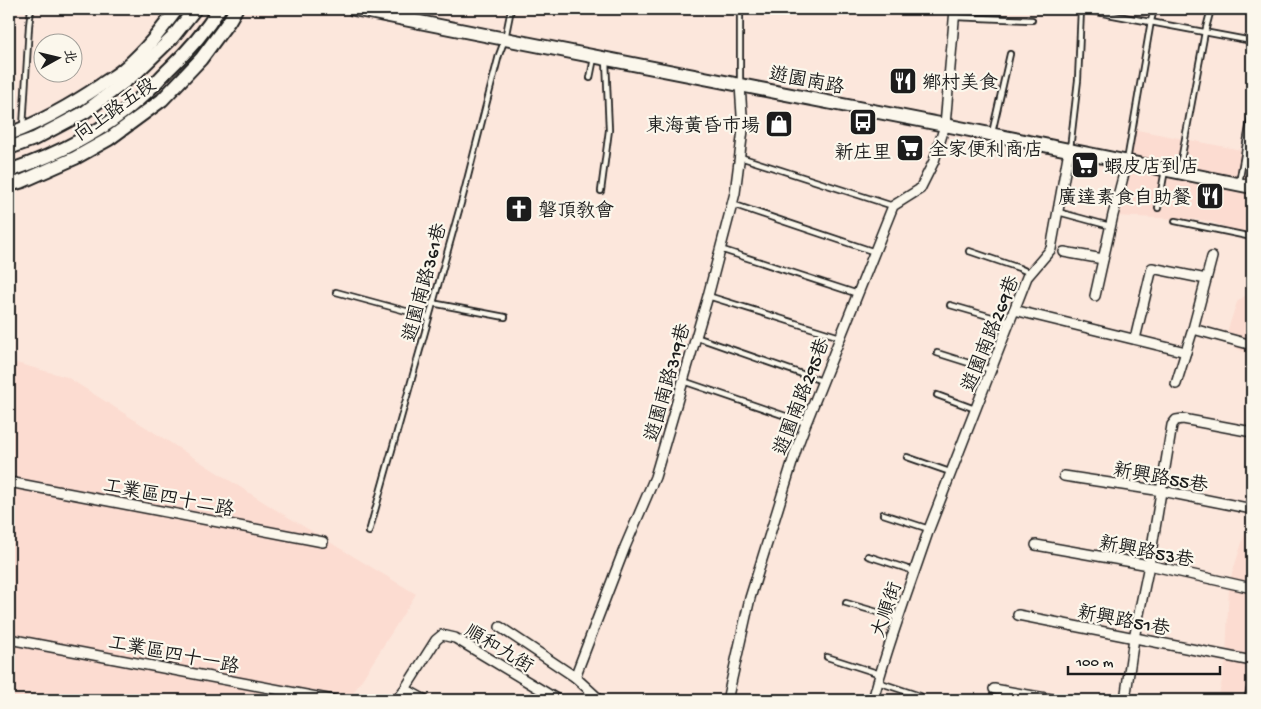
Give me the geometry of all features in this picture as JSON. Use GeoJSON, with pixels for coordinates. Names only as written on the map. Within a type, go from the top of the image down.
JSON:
{"type":"FeatureCollection","features":[{"type":"Feature","properties":{"kind":"main road","name":"向上路五段"},"geometry":{"type":"LineString","coordinates":[[9,134],[23,129],[78,101],[125,69],[177,9]]}},
{"type":"Feature","properties":{"kind":"main road","name":"向上路五段"},"geometry":{"type":"LineString","coordinates":[[9,148],[34,139],[85,112],[136,73],[172,38],[195,9]]}},
{"type":"Feature","properties":{"kind":"main road","name":"向上路五段"},"geometry":{"type":"LineString","coordinates":[[9,171],[70,146],[101,128],[138,100],[190,49],[219,9]]}},
{"type":"Feature","properties":{"kind":"main road","name":"向上路五段"},"geometry":{"type":"LineString","coordinates":[[9,185],[23,181],[75,158],[110,139],[162,100],[201,59],[236,9]]}},
{"type":"Feature","properties":{"kind":"main road","name":"遊園南路"},"geometry":{"type":"LineString","coordinates":[[354,9],[401,13],[505,40],[992,134],[1252,187]]}},
{"type":"Feature","properties":{"kind":"street"},"geometry":{"type":"LineString","coordinates":[[893,206],[920,189],[934,161],[945,125],[954,13]]}},
{"type":"Feature","properties":{"kind":"street","name":"遊園南路319巷"},"geometry":{"type":"LineString","coordinates":[[575,676],[625,547],[655,477],[708,296],[736,193],[743,130],[740,85]]}},
{"type":"Feature","properties":{"kind":"street","name":"遊園南路269巷"},"geometry":{"type":"LineString","coordinates":[[929,529],[1027,277],[1051,249],[1070,150]]}},
{"type":"Feature","properties":{"kind":"street"},"geometry":{"type":"LineString","coordinates":[[1095,296],[1127,162]]}},
{"type":"Feature","properties":{"kind":"street","name":"遊園南路295巷"},"geometry":{"type":"LineString","coordinates":[[726,700],[750,598],[797,446],[893,206]]}},
{"type":"Feature","properties":{"kind":"street"},"geometry":{"type":"LineString","coordinates":[[1064,252],[1103,259]]}},
{"type":"Feature","properties":{"kind":"street"},"geometry":{"type":"LineString","coordinates":[[1176,384],[1212,257]]}},
{"type":"Feature","properties":{"kind":"street"},"geometry":{"type":"LineString","coordinates":[[1135,339],[1152,268],[1206,279]]}},
{"type":"Feature","properties":{"kind":"street"},"geometry":{"type":"LineString","coordinates":[[1014,310],[1186,352]]}},
{"type":"Feature","properties":{"kind":"street"},"geometry":{"type":"LineString","coordinates":[[1193,329],[1252,345]]}},
{"type":"Feature","properties":{"kind":"street"},"geometry":{"type":"LineString","coordinates":[[1125,700],[1134,638],[1149,565],[1172,425],[1176,420],[1183,419],[1252,432]]}},
{"type":"Feature","properties":{"kind":"street","name":"新興路55巷"},"geometry":{"type":"LineString","coordinates":[[1064,476],[1162,491],[1252,509]]}},
{"type":"Feature","properties":{"kind":"street","name":"工業區四十二路"},"geometry":{"type":"LineString","coordinates":[[9,482],[323,542]]}},
{"type":"Feature","properties":{"kind":"street","name":"大順街"},"geometry":{"type":"LineString","coordinates":[[874,700],[898,618],[929,529]]}},
{"type":"Feature","properties":{"kind":"street","name":"新興路53巷"},"geometry":{"type":"LineString","coordinates":[[1036,545],[1149,565],[1252,588]]}},
{"type":"Feature","properties":{"kind":"street","name":"新興路51巷"},"geometry":{"type":"LineString","coordinates":[[1018,615],[1252,661]]}},
{"type":"Feature","properties":{"kind":"street"},"geometry":{"type":"LineString","coordinates":[[500,627],[575,676],[600,700]]}},
{"type":"Feature","properties":{"kind":"street","name":"順和九街"},"geometry":{"type":"LineString","coordinates":[[396,700],[436,640],[442,635],[455,638],[558,700]]}},
{"type":"Feature","properties":{"kind":"street","name":"工業區四十一路"},"geometry":{"type":"LineString","coordinates":[[9,638],[333,700]]}},
{"type":"Feature","properties":{"kind":"street"},"geometry":{"type":"LineString","coordinates":[[1249,700],[1252,688]]}},
{"type":"Feature","properties":{"kind":"street"},"geometry":{"type":"LineString","coordinates":[[405,689],[425,700]]}},
{"type":"Feature","properties":{"kind":"street"},"geometry":{"type":"LineString","coordinates":[[994,689],[1057,700]]}},
{"type":"Feature","properties":{"kind":"lane"},"geometry":{"type":"LineString","coordinates":[[23,129],[31,9]]}},
{"type":"Feature","properties":{"kind":"lane","name":"遊園南路361巷"},"geometry":{"type":"LineString","coordinates":[[369,532],[505,40],[511,9]]}},
{"type":"Feature","properties":{"kind":"lane"},"geometry":{"type":"LineString","coordinates":[[740,9],[740,85]]}},
{"type":"Feature","properties":{"kind":"lane"},"geometry":{"type":"LineString","coordinates":[[1070,150],[1078,80],[1081,9],[1252,41]]}},
{"type":"Feature","properties":{"kind":"lane"},"geometry":{"type":"LineString","coordinates":[[1127,162],[1154,9]]}},
{"type":"Feature","properties":{"kind":"lane"},"geometry":{"type":"LineString","coordinates":[[1178,172],[1211,9]]}},
{"type":"Feature","properties":{"kind":"lane"},"geometry":{"type":"LineString","coordinates":[[954,13],[1032,20]]}},
{"type":"Feature","properties":{"kind":"lane"},"geometry":{"type":"LineString","coordinates":[[992,134],[1010,54]]}},
{"type":"Feature","properties":{"kind":"lane"},"geometry":{"type":"LineString","coordinates":[[590,78],[600,58]]}},
{"type":"Feature","properties":{"kind":"lane"},"geometry":{"type":"LineString","coordinates":[[600,58],[609,130],[601,191]]}},
{"type":"Feature","properties":{"kind":"lane"},"geometry":{"type":"LineString","coordinates":[[1239,184],[1252,110]]}},
{"type":"Feature","properties":{"kind":"lane"},"geometry":{"type":"LineString","coordinates":[[740,157],[893,206]]}},
{"type":"Feature","properties":{"kind":"lane"},"geometry":{"type":"LineString","coordinates":[[1158,208],[1165,170]]}},
{"type":"Feature","properties":{"kind":"lane"},"geometry":{"type":"LineString","coordinates":[[732,204],[875,252]]}},
{"type":"Feature","properties":{"kind":"lane"},"geometry":{"type":"LineString","coordinates":[[1058,212],[1111,226]]}},
{"type":"Feature","properties":{"kind":"lane"},"geometry":{"type":"LineString","coordinates":[[1175,221],[1252,237]]}},
{"type":"Feature","properties":{"kind":"lane"},"geometry":{"type":"LineString","coordinates":[[720,249],[858,294]]}},
{"type":"Feature","properties":{"kind":"lane"},"geometry":{"type":"LineString","coordinates":[[969,251],[1030,273]]}},
{"type":"Feature","properties":{"kind":"lane"},"geometry":{"type":"LineString","coordinates":[[336,292],[428,317]]}},
{"type":"Feature","properties":{"kind":"lane"},"geometry":{"type":"LineString","coordinates":[[708,296],[840,337]]}},
{"type":"Feature","properties":{"kind":"lane"},"geometry":{"type":"LineString","coordinates":[[432,303],[505,316]]}},
{"type":"Feature","properties":{"kind":"lane"},"geometry":{"type":"LineString","coordinates":[[950,306],[1010,322]]}},
{"type":"Feature","properties":{"kind":"lane"},"geometry":{"type":"LineString","coordinates":[[696,337],[823,381]]}},
{"type":"Feature","properties":{"kind":"lane"},"geometry":{"type":"LineString","coordinates":[[937,354],[991,370]]}},
{"type":"Feature","properties":{"kind":"lane"},"geometry":{"type":"LineString","coordinates":[[683,380],[806,423]]}},
{"type":"Feature","properties":{"kind":"lane"},"geometry":{"type":"LineString","coordinates":[[937,395],[976,409]]}},
{"type":"Feature","properties":{"kind":"lane"},"geometry":{"type":"LineString","coordinates":[[907,457],[950,472]]}},
{"type":"Feature","properties":{"kind":"lane"},"geometry":{"type":"LineString","coordinates":[[883,514],[929,529]]}},
{"type":"Feature","properties":{"kind":"lane"},"geometry":{"type":"LineString","coordinates":[[868,556],[915,571]]}},
{"type":"Feature","properties":{"kind":"lane"},"geometry":{"type":"LineString","coordinates":[[846,603],[898,618]]}},
{"type":"Feature","properties":{"kind":"lane"},"geometry":{"type":"LineString","coordinates":[[827,657],[920,696]]}},
{"type":"Feature","properties":{"kind":"shaded area"},"geometry":{"type":"Polygon","coordinates":[[[1132,129],[1252,152],[1252,236],[1201,220],[1114,216],[1132,129]]]}},
{"type":"Feature","properties":{"kind":"shaded area"},"geometry":{"type":"Polygon","coordinates":[[[1252,290],[1252,392],[1249,383],[1249,355],[1224,341],[1237,302],[1252,290]]]}},
{"type":"Feature","properties":{"kind":"shaded area"},"geometry":{"type":"Polygon","coordinates":[[[9,361],[67,377],[273,508],[416,594],[349,700],[9,700],[9,361]]]}},
{"type":"Feature","properties":{"kind":"shaded area"},"geometry":{"type":"Polygon","coordinates":[[[1252,512],[1252,700],[1218,700],[1226,660],[1229,583],[1252,512]]]}},
{"type":"Feature","properties":{"kind":"place","name":"鄉村美食"},"geometry":{"type":"Point","coordinates":[903,81]}},
{"type":"Feature","properties":{"kind":"place","name":"新庄里"},"geometry":{"type":"Point","coordinates":[863,122]}},
{"type":"Feature","properties":{"kind":"place","name":"東海黃昏市場"},"geometry":{"type":"Point","coordinates":[779,124]}},
{"type":"Feature","properties":{"kind":"place","name":"全家便利商店"},"geometry":{"type":"Point","coordinates":[910,148]}},
{"type":"Feature","properties":{"kind":"place","name":"蝦皮店到店"},"geometry":{"type":"Point","coordinates":[1085,165]}},
{"type":"Feature","properties":{"kind":"place","name":"廣達素食自助餐"},"geometry":{"type":"Point","coordinates":[1210,196]}},
{"type":"Feature","properties":{"kind":"place","name":"磐頂教會"},"geometry":{"type":"Point","coordinates":[519,209]}}]}
